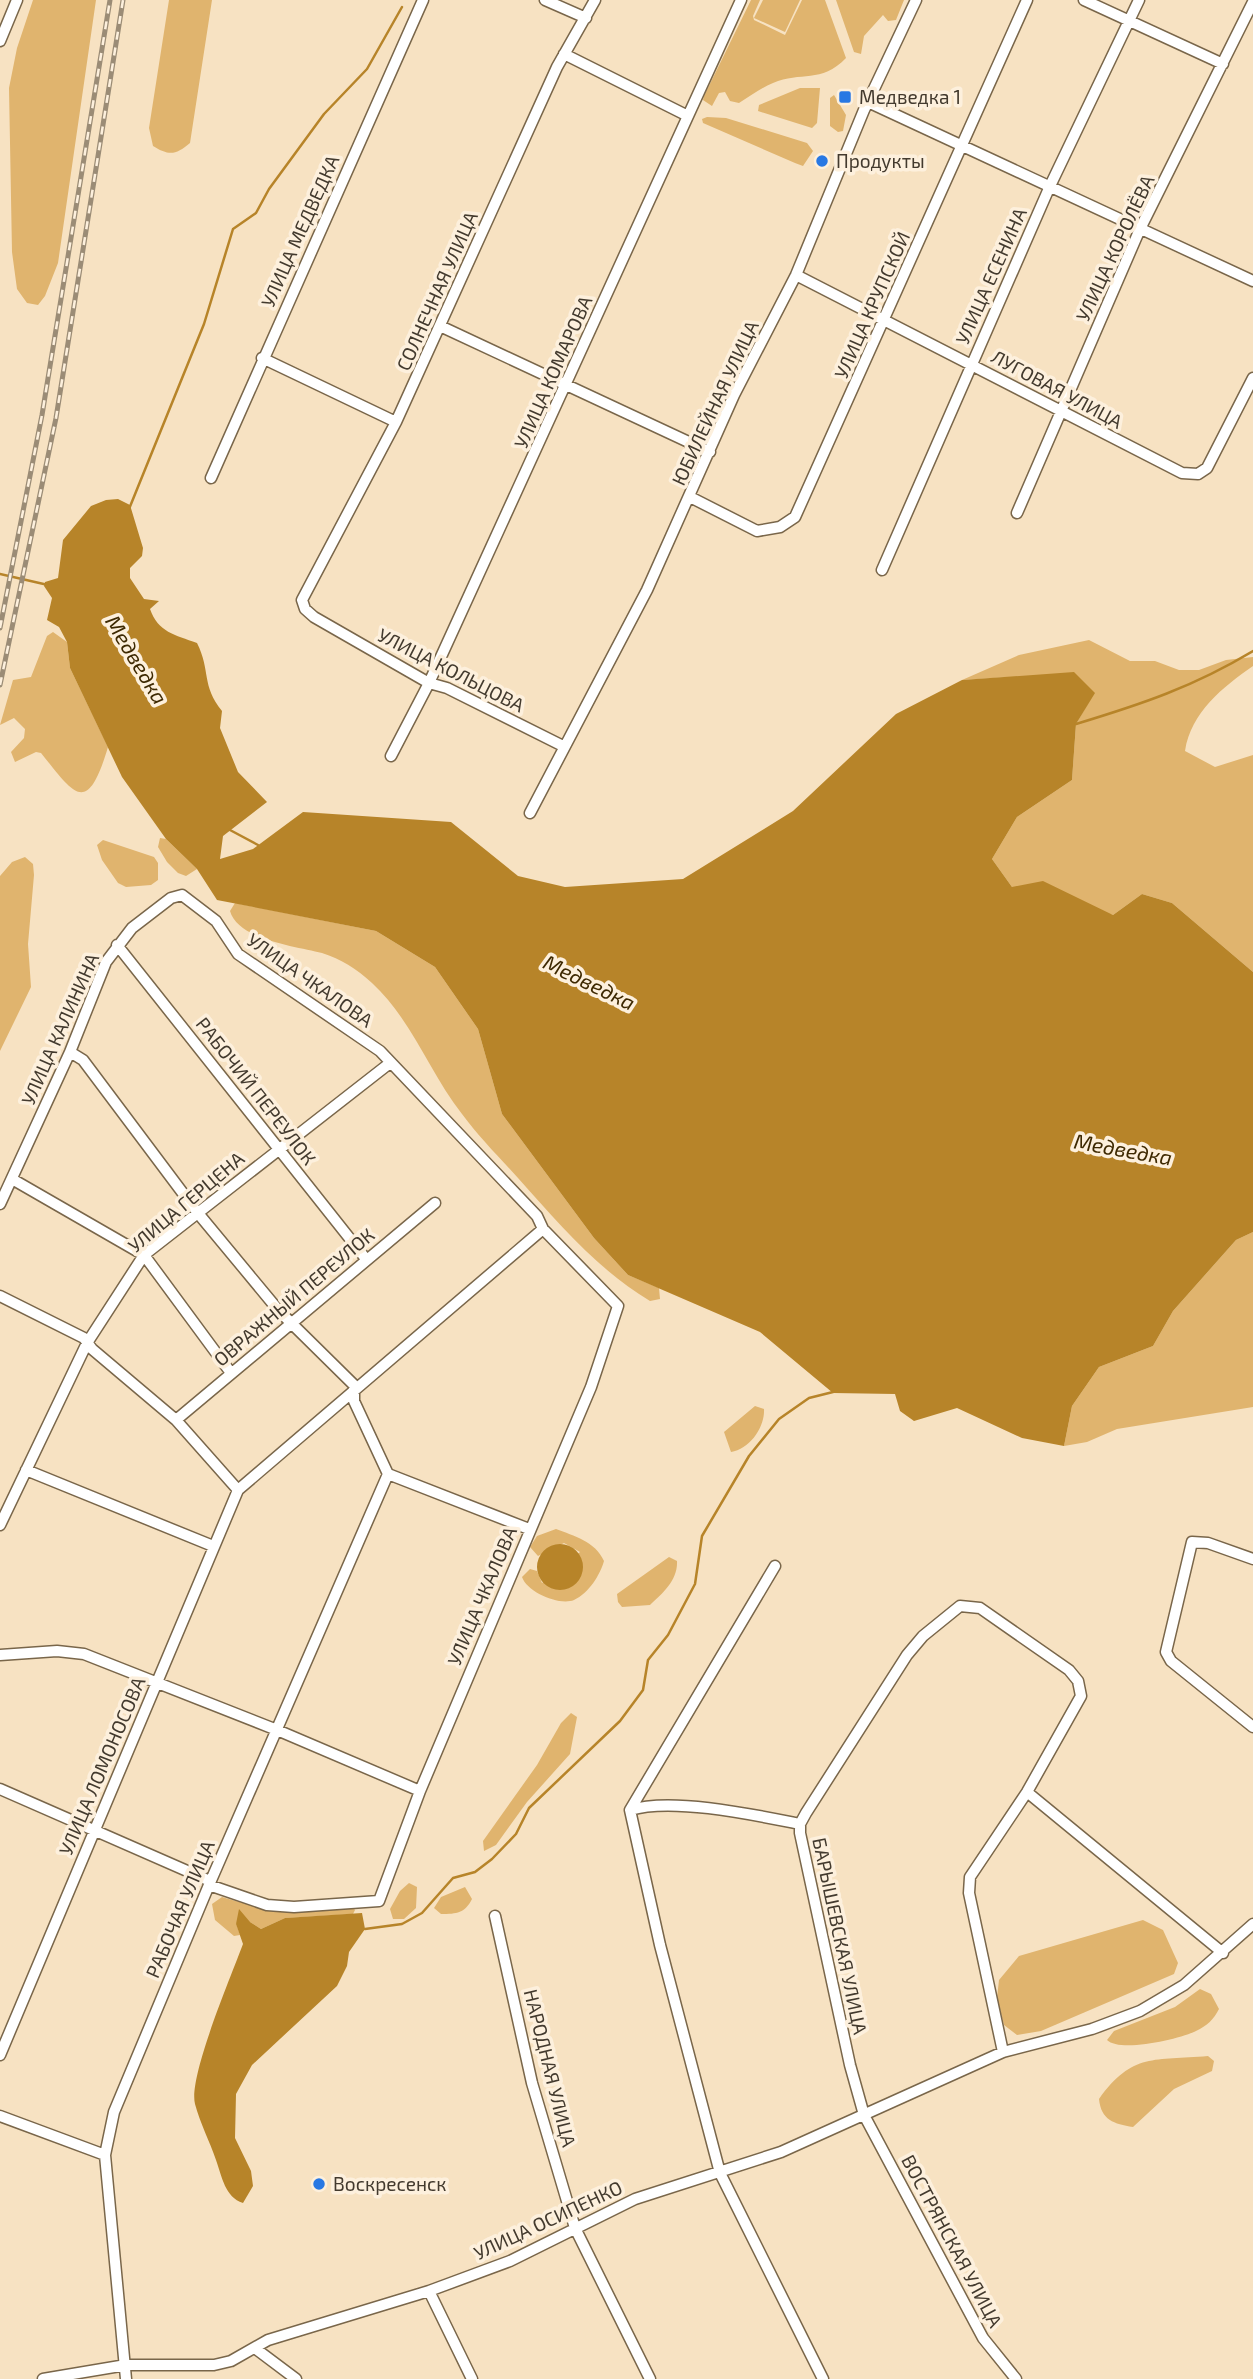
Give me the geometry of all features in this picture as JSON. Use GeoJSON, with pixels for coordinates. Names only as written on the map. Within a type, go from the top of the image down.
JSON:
{"type":"FeatureCollection","features":[{"type":"Feature","properties":{"kind":"street"},"geometry":{"type":"LineString","coordinates":[[0,41],[17,0]]}},
{"type":"Feature","properties":{"kind":"street","name":"УЛИЦА МЕДВЕДКА"},"geometry":{"type":"LineString","coordinates":[[211,478],[423,0]]}},
{"type":"Feature","properties":{"kind":"street"},"geometry":{"type":"LineString","coordinates":[[545,0],[586,18]]}},
{"type":"Feature","properties":{"kind":"street","name":"СОЛНЕЧНАЯ УЛИЦА"},"geometry":{"type":"LineString","coordinates":[[304,593],[396,422],[564,54],[595,0]]}},
{"type":"Feature","properties":{"kind":"street","name":"УЛИЦА КОМАРОВА"},"geometry":{"type":"LineString","coordinates":[[391,757],[429,683],[567,385],[741,0]]}},
{"type":"Feature","properties":{"kind":"street","name":"ЮБИЛЕЙНАЯ УЛИЦА"},"geometry":{"type":"LineString","coordinates":[[530,813],[647,590],[734,395],[796,275],[868,102],[916,0]]}},
{"type":"Feature","properties":{"kind":"street","name":"УЛИЦА КРУПСКОЙ"},"geometry":{"type":"LineString","coordinates":[[690,497],[757,531],[780,527],[795,517],[1027,0]]}},
{"type":"Feature","properties":{"kind":"street"},"geometry":{"type":"LineString","coordinates":[[1084,0],[1223,64]]}},
{"type":"Feature","properties":{"kind":"street","name":"УЛИЦА ЕСЕНИНА"},"geometry":{"type":"LineString","coordinates":[[882,570],[1049,186],[1139,0]]}},
{"type":"Feature","properties":{"kind":"street","name":"УЛИЦА КОРОЛЁВА"},"geometry":{"type":"LineString","coordinates":[[1017,513],[1140,229],[1253,2]]}},
{"type":"Feature","properties":{"kind":"street"},"geometry":{"type":"LineString","coordinates":[[564,54],[688,116]]}},
{"type":"Feature","properties":{"kind":"street"},"geometry":{"type":"LineString","coordinates":[[868,102],[1253,281]]}},
{"type":"Feature","properties":{"kind":"street","name":"ЛУГОВАЯ УЛИЦА"},"geometry":{"type":"LineString","coordinates":[[796,275],[1182,473],[1190,474],[1207,468],[1253,378]]}},
{"type":"Feature","properties":{"kind":"street"},"geometry":{"type":"LineString","coordinates":[[440,326],[710,452]]}},
{"type":"Feature","properties":{"kind":"street"},"geometry":{"type":"LineString","coordinates":[[262,358],[396,422]]}},
{"type":"Feature","properties":{"kind":"street","name":"УЛИЦА КОЛЬЦОВА"},"geometry":{"type":"LineString","coordinates":[[304,593],[305,609],[314,617],[429,683],[447,688],[563,746]]}},
{"type":"Feature","properties":{"kind":"street","name":"УЛИЦА КАЛИНИНА"},"geometry":{"type":"LineString","coordinates":[[0,1204],[70,1052],[106,962],[117,945],[157,907],[182,895]]}},
{"type":"Feature","properties":{"kind":"street","name":"УЛИЦА ЧКАЛОВА"},"geometry":{"type":"LineString","coordinates":[[182,895],[216,921],[238,954],[380,1051],[407,1076],[537,1216],[543,1228],[618,1306],[591,1387],[420,1791],[379,1900],[294,1908],[267,1905],[209,1883]]}},
{"type":"Feature","properties":{"kind":"street","name":"РАБОЧИЙ ПЕРЕУЛОК"},"geometry":{"type":"LineString","coordinates":[[117,945],[366,1259]]}},
{"type":"Feature","properties":{"kind":"street"},"geometry":{"type":"LineString","coordinates":[[70,1052],[83,1060],[197,1212],[279,1311],[354,1385],[354,1401],[388,1474],[529,1529]]}},
{"type":"Feature","properties":{"kind":"street","name":"УЛИЦА ГЕРЦЕНА"},"geometry":{"type":"LineString","coordinates":[[0,1525],[87,1343],[144,1255],[390,1063]]}},
{"type":"Feature","properties":{"kind":"street"},"geometry":{"type":"LineString","coordinates":[[12,1179],[144,1255],[231,1373]]}},
{"type":"Feature","properties":{"kind":"street","name":"ОВРАЖНЫЙ ПЕРЕУЛОК"},"geometry":{"type":"LineString","coordinates":[[176,1420],[435,1203]]}},
{"type":"Feature","properties":{"kind":"street"},"geometry":{"type":"LineString","coordinates":[[0,1296],[76,1332],[176,1420],[238,1490],[543,1228]]}},
{"type":"Feature","properties":{"kind":"street"},"geometry":{"type":"LineString","coordinates":[[26,1470],[213,1546]]}},
{"type":"Feature","properties":{"kind":"street","name":"РАБОЧАЯ УЛИЦА"},"geometry":{"type":"LineString","coordinates":[[126,2379],[105,2155],[114,2112],[209,1883],[388,1474]]}},
{"type":"Feature","properties":{"kind":"street","name":"УЛИЦА ЛОМОНОСОВА"},"geometry":{"type":"LineString","coordinates":[[0,2055],[238,1490]]}},
{"type":"Feature","properties":{"kind":"street"},"geometry":{"type":"LineString","coordinates":[[1253,1559],[1208,1544],[1192,1542],[1166,1652],[1171,1661],[1253,1727]]}},
{"type":"Feature","properties":{"kind":"street"},"geometry":{"type":"LineString","coordinates":[[775,1566],[630,1810],[660,1945],[720,2173],[823,2379]]}},
{"type":"Feature","properties":{"kind":"street","name":"БАРЫШЕВСКАЯ УЛИЦА"},"geometry":{"type":"LineString","coordinates":[[864,2115],[850,2065],[800,1824],[907,1656],[923,1636],[960,1606],[980,1608],[1069,1670],[1078,1681],[1082,1696],[1027,1792]]}},
{"type":"Feature","properties":{"kind":"street"},"geometry":{"type":"LineString","coordinates":[[0,1655],[72,1652],[157,1682],[420,1791]]}},
{"type":"Feature","properties":{"kind":"street"},"geometry":{"type":"LineString","coordinates":[[0,1789],[209,1883]]}},
{"type":"Feature","properties":{"kind":"street"},"geometry":{"type":"LineString","coordinates":[[1009,2051],[969,1893],[970,1877],[1027,1792],[1223,1953]]}},
{"type":"Feature","properties":{"kind":"street"},"geometry":{"type":"LineString","coordinates":[[630,1810],[648,1804],[675,1805],[800,1824]]}},
{"type":"Feature","properties":{"kind":"street","name":"НАРОДНАЯ УЛИЦА"},"geometry":{"type":"LineString","coordinates":[[495,1916],[532,2083],[575,2228],[650,2379]]}},
{"type":"Feature","properties":{"kind":"street","name":"УЛИЦА ОСИПЕНКО"},"geometry":{"type":"LineString","coordinates":[[43,2379],[126,2365],[214,2365],[256,2349],[268,2340],[429,2291],[510,2261],[635,2199],[781,2152],[1009,2051],[1093,2029],[1140,2011],[1184,1985],[1253,1924]]}},
{"type":"Feature","properties":{"kind":"street","name":"ВОСТРЯНСКАЯ УЛИЦА"},"geometry":{"type":"LineString","coordinates":[[864,2115],[983,2338],[1016,2379]]}},
{"type":"Feature","properties":{"kind":"street"},"geometry":{"type":"LineString","coordinates":[[0,2116],[105,2155]]}},
{"type":"Feature","properties":{"kind":"street"},"geometry":{"type":"LineString","coordinates":[[429,2291],[472,2379]]}},
{"type":"Feature","properties":{"kind":"street"},"geometry":{"type":"LineString","coordinates":[[256,2349],[296,2379]]}},
{"type":"Feature","properties":{"kind":"shaded area"},"geometry":{"type":"Polygon","coordinates":[[[33,0],[96,0],[58,263],[45,296],[38,305],[27,303],[17,289],[12,252],[9,88],[17,48],[33,0]]]}},
{"type":"Feature","properties":{"kind":"shaded area"},"geometry":{"type":"Polygon","coordinates":[[[169,0],[212,0],[190,143],[172,153],[153,146],[149,128],[169,0]]]}},
{"type":"Feature","properties":{"kind":"shaded area"},"geometry":{"type":"Polygon","coordinates":[[[751,0],[760,0],[753,16],[754,20],[785,35],[802,0],[825,0],[846,58],[828,71],[773,83],[739,103],[730,101],[725,92],[719,93],[712,106],[703,100],[704,96],[751,0]]]}},
{"type":"Feature","properties":{"kind":"shaded area"},"geometry":{"type":"Polygon","coordinates":[[[763,0],[800,0],[785,32],[754,18],[763,0]]]}},
{"type":"Feature","properties":{"kind":"shaded area"},"geometry":{"type":"Polygon","coordinates":[[[836,0],[904,0],[896,20],[888,21],[883,15],[864,36],[861,54],[854,52],[836,0]]]}},
{"type":"Feature","properties":{"kind":"shaded area"},"geometry":{"type":"Polygon","coordinates":[[[800,88],[820,88],[817,123],[812,128],[758,111],[759,105],[800,88]]]}},
{"type":"Feature","properties":{"kind":"shaded area"},"geometry":{"type":"Polygon","coordinates":[[[834,95],[846,115],[843,131],[838,132],[830,126],[830,98],[834,95]]]}},
{"type":"Feature","properties":{"kind":"shaded area"},"geometry":{"type":"Polygon","coordinates":[[[726,118],[807,143],[813,151],[803,166],[703,123],[702,119],[726,118]]]}},
{"type":"Feature","properties":{"kind":"shaded area"},"geometry":{"type":"Polygon","coordinates":[[[53,632],[67,642],[70,668],[108,747],[100,769],[87,791],[79,792],[72,788],[41,753],[36,752],[15,762],[11,752],[24,738],[25,729],[14,718],[0,725],[13,680],[31,677],[47,636],[53,632]]]}},
{"type":"Feature","properties":{"kind":"shaded area"},"geometry":{"type":"Polygon","coordinates":[[[1089,640],[1130,661],[1155,661],[1179,670],[1199,670],[1226,660],[1253,657],[1253,666],[1220,692],[1201,713],[1188,737],[1185,751],[1215,767],[1253,755],[1253,972],[1172,903],[1142,894],[1113,915],[1012,887],[992,859],[1017,817],[1072,780],[1076,724],[1094,693],[1009,677],[962,680],[1019,655],[1089,640]]]}},
{"type":"Feature","properties":{"kind":"shaded area"},"geometry":{"type":"Polygon","coordinates":[[[160,838],[166,839],[197,869],[186,876],[178,873],[158,847],[160,838]]]}},
{"type":"Feature","properties":{"kind":"shaded area"},"geometry":{"type":"Polygon","coordinates":[[[103,840],[154,857],[158,863],[158,880],[151,885],[126,887],[118,883],[102,860],[97,845],[103,840]]]}},
{"type":"Feature","properties":{"kind":"shaded area"},"geometry":{"type":"Polygon","coordinates":[[[25,857],[33,864],[34,875],[28,944],[31,987],[0,1051],[0,876],[12,862],[25,857]]]}},
{"type":"Feature","properties":{"kind":"shaded area"},"geometry":{"type":"Polygon","coordinates":[[[235,903],[376,931],[435,967],[478,1029],[502,1114],[594,1238],[628,1275],[659,1288],[660,1299],[650,1301],[613,1275],[548,1212],[489,1147],[450,1098],[398,1013],[372,983],[336,958],[269,940],[244,929],[235,921],[230,911],[235,903]]]}},
{"type":"Feature","properties":{"kind":"shaded area"},"geometry":{"type":"Polygon","coordinates":[[[1253,1232],[1253,1407],[1117,1429],[1087,1442],[1064,1446],[1072,1406],[1099,1367],[1153,1346],[1173,1311],[1236,1240],[1253,1232]]]}},
{"type":"Feature","properties":{"kind":"shaded area"},"geometry":{"type":"Polygon","coordinates":[[[755,1406],[764,1409],[759,1430],[744,1447],[731,1452],[724,1432],[755,1406]]]}},
{"type":"Feature","properties":{"kind":"shaded area"},"geometry":{"type":"Polygon","coordinates":[[[556,1529],[590,1544],[604,1561],[597,1578],[574,1600],[560,1601],[544,1596],[530,1588],[522,1577],[530,1569],[537,1571],[542,1583],[580,1552],[564,1543],[538,1556],[530,1547],[537,1536],[556,1529]]]}},
{"type":"Feature","properties":{"kind":"shaded area"},"geometry":{"type":"Polygon","coordinates":[[[669,1557],[677,1561],[677,1568],[665,1591],[650,1605],[622,1607],[617,1594],[669,1557]]]}},
{"type":"Feature","properties":{"kind":"shaded area"},"geometry":{"type":"Polygon","coordinates":[[[571,1713],[577,1717],[570,1754],[527,1802],[496,1845],[484,1851],[483,1841],[537,1765],[561,1723],[571,1713]]]}},
{"type":"Feature","properties":{"kind":"shaded area"},"geometry":{"type":"Polygon","coordinates":[[[409,1883],[417,1887],[416,1908],[404,1919],[393,1919],[390,1909],[400,1891],[409,1883]]]}},
{"type":"Feature","properties":{"kind":"shaded area"},"geometry":{"type":"Polygon","coordinates":[[[465,1887],[472,1899],[463,1910],[441,1914],[434,1908],[441,1897],[465,1887]]]}},
{"type":"Feature","properties":{"kind":"shaded area"},"geometry":{"type":"Polygon","coordinates":[[[222,1897],[272,1909],[352,1906],[355,1910],[353,1914],[285,1918],[261,1929],[250,1922],[236,1923],[240,1935],[234,1936],[215,1920],[212,1904],[222,1897]]]}},
{"type":"Feature","properties":{"kind":"shaded area"},"geometry":{"type":"Polygon","coordinates":[[[1143,1920],[1163,1930],[1178,1963],[1174,1974],[1041,2031],[1017,2035],[1004,2025],[997,1998],[999,1980],[1019,1956],[1143,1920]]]}},
{"type":"Feature","properties":{"kind":"shaded area"},"geometry":{"type":"Polygon","coordinates":[[[1200,1989],[1211,1994],[1219,2009],[1210,2022],[1200,2029],[1177,2038],[1137,2045],[1114,2044],[1107,2040],[1114,2031],[1175,2007],[1200,1989]]]}},
{"type":"Feature","properties":{"kind":"shaded area"},"geometry":{"type":"Polygon","coordinates":[[[1208,2056],[1214,2061],[1212,2071],[1174,2089],[1133,2127],[1114,2122],[1102,2112],[1099,2099],[1111,2084],[1134,2066],[1159,2059],[1208,2056]]]}},
{"type":"Feature","properties":{"kind":"water"},"geometry":{"type":"Polygon","coordinates":[[[118,499],[130,505],[143,548],[142,556],[130,568],[130,578],[144,599],[159,601],[150,609],[163,628],[197,643],[211,693],[222,711],[220,728],[238,772],[267,802],[223,836],[220,859],[253,849],[303,812],[451,822],[518,876],[565,887],[683,879],[793,811],[896,714],[962,680],[1074,672],[1095,693],[1076,724],[1072,780],[1017,817],[992,859],[1012,887],[1043,881],[1113,915],[1142,894],[1172,903],[1253,972],[1253,1232],[1236,1240],[1173,1311],[1153,1346],[1099,1367],[1072,1406],[1064,1446],[1022,1438],[957,1408],[914,1421],[900,1411],[895,1394],[833,1393],[760,1332],[628,1275],[594,1238],[502,1114],[478,1029],[435,967],[376,931],[217,900],[197,869],[166,839],[122,777],[70,668],[67,642],[59,627],[47,620],[52,598],[44,586],[45,582],[58,578],[63,540],[91,506],[118,499]]]}},
{"type":"Feature","properties":{"kind":"water"},"geometry":{"type":"Polygon","coordinates":[[[560,1544],[576,1551],[583,1567],[576,1583],[560,1590],[544,1583],[537,1567],[544,1551],[560,1544]]]}},
{"type":"Feature","properties":{"kind":"water"},"geometry":{"type":"Polygon","coordinates":[[[239,1909],[250,1922],[261,1929],[285,1918],[362,1913],[365,1929],[349,1952],[347,1966],[337,1986],[252,2065],[236,2094],[235,2138],[251,2171],[253,2186],[243,2203],[232,2196],[225,2186],[195,2104],[198,2072],[204,2049],[243,1944],[236,1924],[239,1909]]]}},
{"type":"Feature","properties":{"kind":"waterway"},"geometry":{"type":"LineString","coordinates":[[129,509],[204,324],[233,229],[256,213],[269,189],[324,114],[367,69],[402,7]]}},
{"type":"Feature","properties":{"kind":"waterway"},"geometry":{"type":"LineString","coordinates":[[0,574],[48,585]]}},
{"type":"Feature","properties":{"kind":"waterway"},"geometry":{"type":"LineString","coordinates":[[1076,724],[1167,694],[1253,651]]}},
{"type":"Feature","properties":{"kind":"waterway","name":"Медведка"},"geometry":{"type":"LineString","coordinates":[[230,830],[258,845]]}},
{"type":"Feature","properties":{"kind":"waterway"},"geometry":{"type":"LineString","coordinates":[[365,1929],[402,1924],[422,1913],[453,1878],[475,1872],[492,1859],[516,1834],[529,1808],[620,1721],[643,1690],[648,1660],[668,1635],[695,1584],[702,1536],[749,1456],[779,1419],[809,1398],[833,1392]]}},
{"type":"Feature","properties":{"kind":"railway"},"geometry":{"type":"LineString","coordinates":[[0,628],[42,415],[110,0]]}},
{"type":"Feature","properties":{"kind":"railway"},"geometry":{"type":"LineString","coordinates":[[0,685],[56,418],[123,0]]}},
{"type":"Feature","properties":{"kind":"place","name":"Медведка 1"},"geometry":{"type":"Point","coordinates":[845,97]}},
{"type":"Feature","properties":{"kind":"place","name":"Продукты"},"geometry":{"type":"Point","coordinates":[822,161]}},
{"type":"Feature","properties":{"kind":"place","name":"Воскресенск"},"geometry":{"type":"Point","coordinates":[319,2184]}}]}
